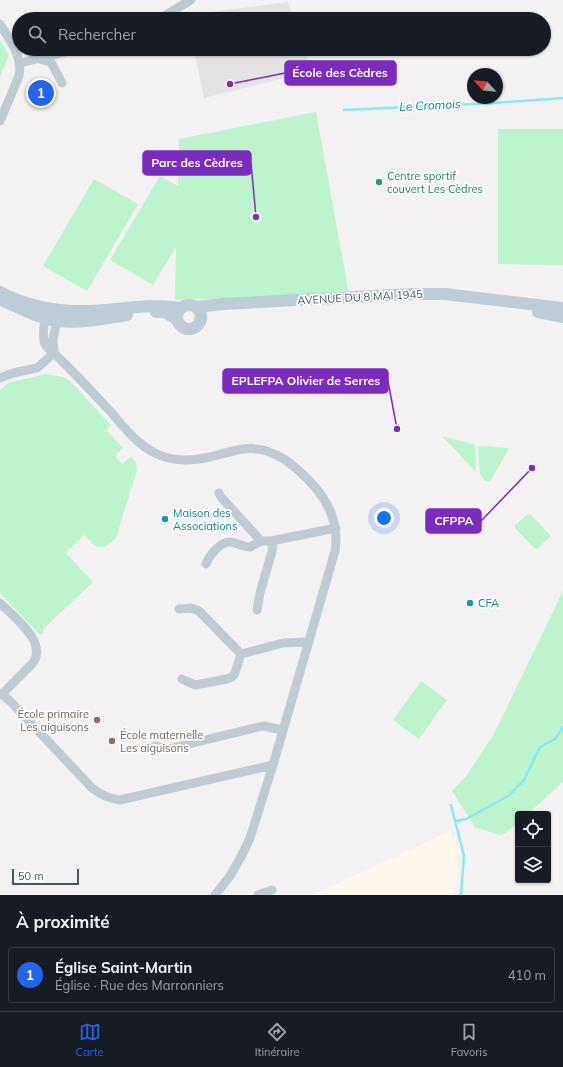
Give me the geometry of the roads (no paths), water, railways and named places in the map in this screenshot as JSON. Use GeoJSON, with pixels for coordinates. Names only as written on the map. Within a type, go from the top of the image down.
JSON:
{"type":"FeatureCollection","features":[{"type":"Feature","properties":{"kind":"main road"},"geometry":{"type":"LineString","coordinates":[[0,292],[22,300],[52,314]]}},
{"type":"Feature","properties":{"kind":"main road","name":"AVENUE DU 8 MAI 1945"},"geometry":{"type":"LineString","coordinates":[[196,307],[215,304],[412,294],[445,294],[563,308]]}},
{"type":"Feature","properties":{"kind":"main road"},"geometry":{"type":"LineString","coordinates":[[0,299],[26,312],[52,314],[160,305],[178,313]]}},
{"type":"Feature","properties":{"kind":"main road","name":"AVENUE DU 8 MAI 1945"},"geometry":{"type":"LineString","coordinates":[[505,302],[517,307],[563,317]]}},
{"type":"Feature","properties":{"kind":"main road"},"geometry":{"type":"LineString","coordinates":[[200,320],[200,312],[196,307],[190,304],[183,306],[178,313],[180,325],[190,329],[197,326],[200,320],[215,304]]}},
{"type":"Feature","properties":{"kind":"street"},"geometry":{"type":"LineString","coordinates":[[171,12],[191,0]]}},
{"type":"Feature","properties":{"kind":"street"},"geometry":{"type":"LineString","coordinates":[[0,24],[12,45]]}},
{"type":"Feature","properties":{"kind":"street"},"geometry":{"type":"LineString","coordinates":[[0,121],[19,76],[20,63],[17,56]]}},
{"type":"Feature","properties":{"kind":"street"},"geometry":{"type":"LineString","coordinates":[[20,63],[47,56]]}},
{"type":"Feature","properties":{"kind":"street"},"geometry":{"type":"LineString","coordinates":[[38,58],[51,62],[62,83]]}},
{"type":"Feature","properties":{"kind":"street"},"geometry":{"type":"LineString","coordinates":[[52,314],[44,341],[46,346],[132,435],[148,449],[167,458],[177,460],[200,459],[243,449],[262,450],[278,456],[292,464],[324,497],[334,516],[337,540],[335,551],[284,730],[250,838],[230,876],[215,895]]}},
{"type":"Feature","properties":{"kind":"street"},"geometry":{"type":"LineString","coordinates":[[0,378],[13,373],[37,368],[54,353]]}},
{"type":"Feature","properties":{"kind":"street"},"geometry":{"type":"LineString","coordinates":[[219,493],[261,541]]}},
{"type":"Feature","properties":{"kind":"street"},"geometry":{"type":"LineString","coordinates":[[206,564],[208,559],[219,547],[228,542],[250,547],[261,541],[271,541],[336,528]]}},
{"type":"Feature","properties":{"kind":"street"},"geometry":{"type":"LineString","coordinates":[[256,610],[273,548],[271,541]]}},
{"type":"Feature","properties":{"kind":"street"},"geometry":{"type":"LineString","coordinates":[[0,603],[33,638],[38,650],[36,659],[32,664],[1,693],[92,788],[102,795],[120,800],[273,765]]}},
{"type":"Feature","properties":{"kind":"street"},"geometry":{"type":"LineString","coordinates":[[179,609],[191,608],[199,610],[241,654]]}},
{"type":"Feature","properties":{"kind":"street"},"geometry":{"type":"LineString","coordinates":[[241,654],[283,643],[309,642]]}},
{"type":"Feature","properties":{"kind":"street"},"geometry":{"type":"LineString","coordinates":[[182,679],[196,685],[232,677],[235,673],[241,654]]}},
{"type":"Feature","properties":{"kind":"street"},"geometry":{"type":"LineString","coordinates":[[155,746],[168,749],[263,726],[284,730]]}},
{"type":"Feature","properties":{"kind":"street"},"geometry":{"type":"LineString","coordinates":[[258,895],[272,890],[266,895]]}},
{"type":"Feature","properties":{"kind":"waterway","name":"Le Cromois"},"geometry":{"type":"LineString","coordinates":[[344,110],[494,103],[563,98]]}},
{"type":"Feature","properties":{"kind":"waterway"},"geometry":{"type":"LineString","coordinates":[[455,821],[466,819],[508,796],[524,780],[540,747],[555,739],[563,727]]}},
{"type":"Feature","properties":{"kind":"waterway"},"geometry":{"type":"LineString","coordinates":[[451,805],[464,856],[461,895]]}},
{"type":"Feature","properties":{"kind":"place","name":"École des Cèdres"},"geometry":{"type":"Point","coordinates":[230,84]}},
{"type":"Feature","properties":{"kind":"place","name":"Église Saint-Martin"},"geometry":{"type":"Point","coordinates":[41,93]}},
{"type":"Feature","properties":{"kind":"place","name":"Centre sportif couvert Les Cèdres"},"geometry":{"type":"Point","coordinates":[379,182]}},
{"type":"Feature","properties":{"kind":"place","name":"Parc des Cèdres"},"geometry":{"type":"Point","coordinates":[256,217]}},
{"type":"Feature","properties":{"kind":"place","name":"EPLEFPA Olivier de Serres"},"geometry":{"type":"Point","coordinates":[397,429]}},
{"type":"Feature","properties":{"kind":"place","name":"CFPPA"},"geometry":{"type":"Point","coordinates":[532,468]}},
{"type":"Feature","properties":{"kind":"place","name":"Maison des Associations"},"geometry":{"type":"Point","coordinates":[165,519]}},
{"type":"Feature","properties":{"kind":"place","name":"CFA"},"geometry":{"type":"Point","coordinates":[470,603]}},
{"type":"Feature","properties":{"kind":"place","name":"École primaire Les aiguisons"},"geometry":{"type":"Point","coordinates":[97,720]}},
{"type":"Feature","properties":{"kind":"place","name":"École maternelle Les aiguisons"},"geometry":{"type":"Point","coordinates":[112,741]}}]}
